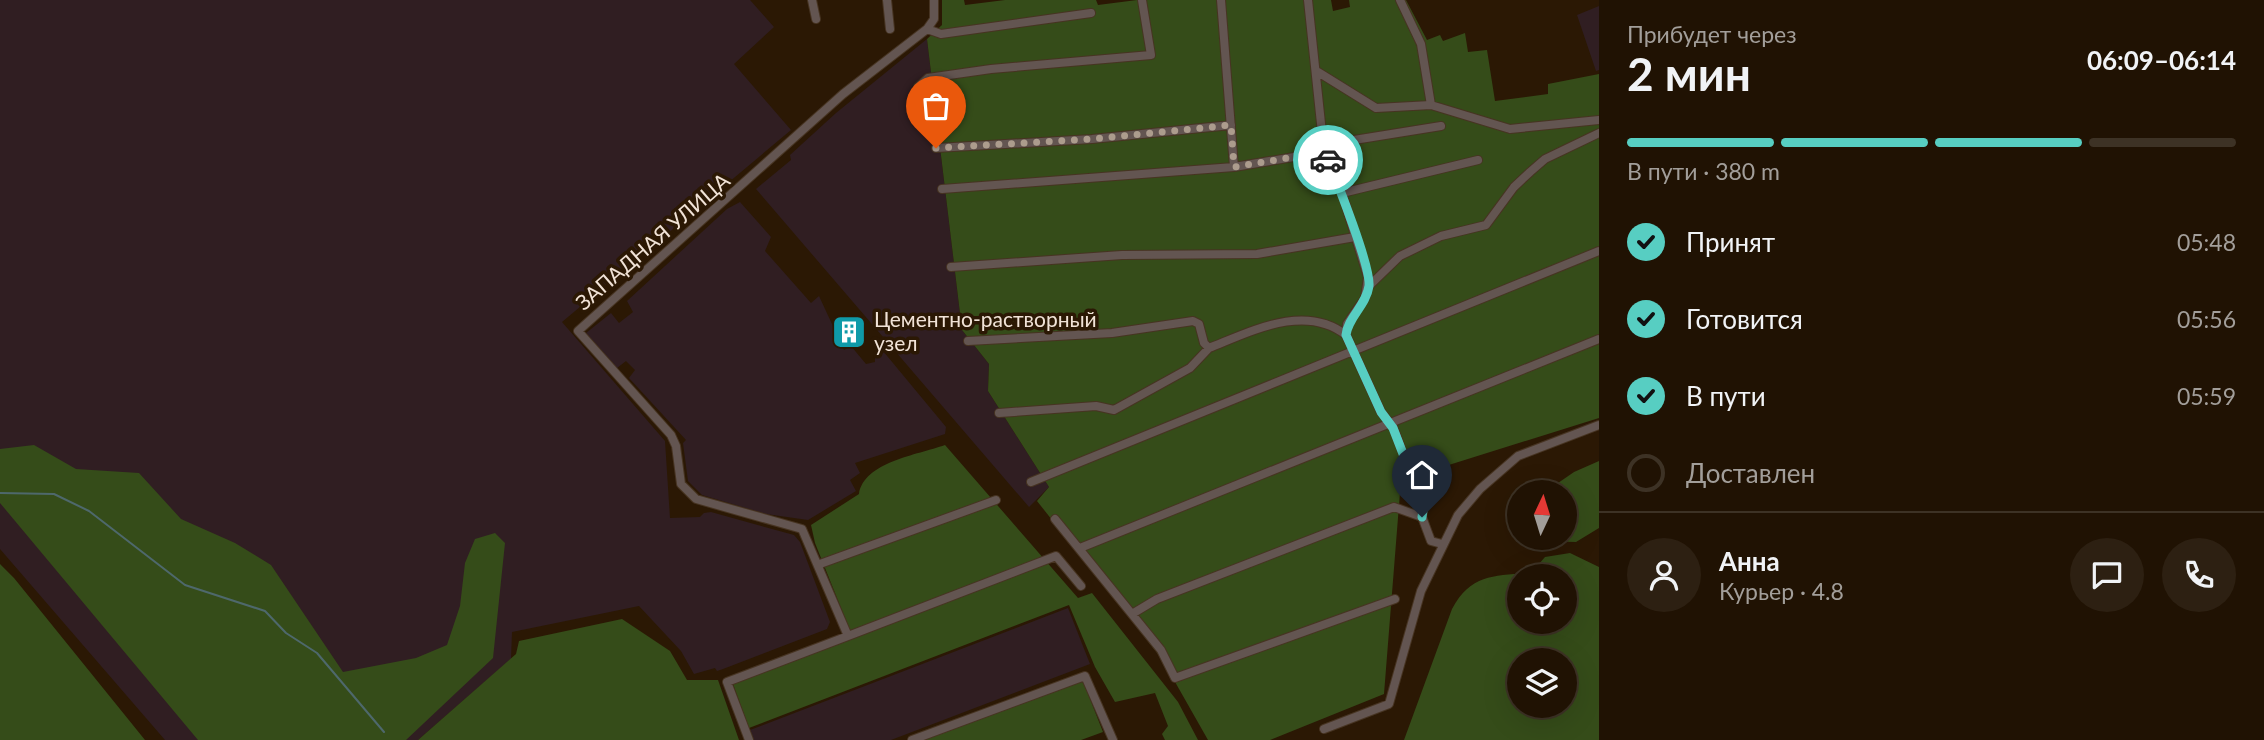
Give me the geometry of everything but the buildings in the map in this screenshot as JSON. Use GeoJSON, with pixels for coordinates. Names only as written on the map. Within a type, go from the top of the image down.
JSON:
{"type":"FeatureCollection","features":[{"type":"Feature","properties":{"kind":"street"},"geometry":{"type":"LineString","coordinates":[[813,0],[816,19]]}},
{"type":"Feature","properties":{"kind":"street"},"geometry":{"type":"LineString","coordinates":[[887,0],[890,29]]}},
{"type":"Feature","properties":{"kind":"street"},"geometry":{"type":"LineString","coordinates":[[934,0],[934,19],[927,29],[940,34],[1091,13]]}},
{"type":"Feature","properties":{"kind":"street"},"geometry":{"type":"LineString","coordinates":[[918,87],[928,78],[991,69],[1151,55],[1142,0]]}},
{"type":"Feature","properties":{"kind":"street"},"geometry":{"type":"LineString","coordinates":[[1221,0],[1234,167]]}},
{"type":"Feature","properties":{"kind":"street"},"geometry":{"type":"LineString","coordinates":[[1308,0],[1318,72],[1324,148],[1342,193],[1369,286]]}},
{"type":"Feature","properties":{"kind":"street"},"geometry":{"type":"LineString","coordinates":[[1400,0],[1422,44],[1431,105]]}},
{"type":"Feature","properties":{"kind":"street","name":"ЗАПАДНАЯ УЛИЦА"},"geometry":{"type":"LineString","coordinates":[[848,636],[820,564],[802,529],[696,499],[681,484],[676,446],[671,435],[578,331],[739,190],[843,94],[927,29]]}},
{"type":"Feature","properties":{"kind":"street"},"geometry":{"type":"LineString","coordinates":[[1318,72],[1376,108],[1431,105],[1510,129],[1599,120]]}},
{"type":"Feature","properties":{"kind":"street"},"geometry":{"type":"LineString","coordinates":[[936,148],[1092,139],[1231,125]]}},
{"type":"Feature","properties":{"kind":"street"},"geometry":{"type":"LineString","coordinates":[[942,189],[1234,167],[1441,126]]}},
{"type":"Feature","properties":{"kind":"street"},"geometry":{"type":"LineString","coordinates":[[1346,335],[1347,324],[1361,305],[1369,286],[1382,271],[1411,250],[1441,236],[1486,225],[1514,187],[1545,159],[1599,133]]}},
{"type":"Feature","properties":{"kind":"street"},"geometry":{"type":"LineString","coordinates":[[1342,193],[1478,160]]}},
{"type":"Feature","properties":{"kind":"street"},"geometry":{"type":"LineString","coordinates":[[951,267],[1122,255],[1257,254],[1355,237]]}},
{"type":"Feature","properties":{"kind":"street"},"geometry":{"type":"LineString","coordinates":[[1031,482],[1599,251]]}},
{"type":"Feature","properties":{"kind":"street"},"geometry":{"type":"LineString","coordinates":[[999,413],[1096,406],[1114,410],[1190,368],[1209,348],[1294,319],[1331,323],[1346,335],[1354,350],[1370,391],[1389,423],[1412,477],[1419,484],[1424,504],[1422,517],[1432,541],[1442,544]]}},
{"type":"Feature","properties":{"kind":"street"},"geometry":{"type":"LineString","coordinates":[[968,341],[1112,332],[1193,321],[1199,324],[1204,343],[1209,348]]}},
{"type":"Feature","properties":{"kind":"street"},"geometry":{"type":"LineString","coordinates":[[1080,548],[1599,338]]}},
{"type":"Feature","properties":{"kind":"street"},"geometry":{"type":"LineString","coordinates":[[1324,729],[1389,704],[1399,678],[1421,592],[1458,515],[1480,489],[1518,456],[1599,425]]}},
{"type":"Feature","properties":{"kind":"street"},"geometry":{"type":"LineString","coordinates":[[820,564],[996,500]]}},
{"type":"Feature","properties":{"kind":"street"},"geometry":{"type":"LineString","coordinates":[[1132,614],[1157,598],[1394,507],[1422,517]]}},
{"type":"Feature","properties":{"kind":"street"},"geometry":{"type":"LineString","coordinates":[[1055,519],[1161,650],[1175,678],[1395,599]]}},
{"type":"Feature","properties":{"kind":"street"},"geometry":{"type":"LineString","coordinates":[[750,740],[727,682],[1056,556],[1081,586]]}},
{"type":"Feature","properties":{"kind":"street"},"geometry":{"type":"LineString","coordinates":[[912,740],[1085,676],[1113,740]]}},
{"type":"Feature","properties":{"kind":"shaded area"},"geometry":{"type":"Polygon","coordinates":[[[0,0],[750,0],[774,27],[734,64],[791,130],[562,322],[665,441],[670,518],[700,517],[711,512],[794,535],[800,542],[830,622],[827,629],[723,669],[717,671],[715,668],[694,674],[681,651],[639,606],[512,632],[511,659],[418,740],[165,740],[0,549],[0,0]]]}},
{"type":"Feature","properties":{"kind":"shaded area"},"geometry":{"type":"Polygon","coordinates":[[[1599,6],[1599,70],[1596,71],[1577,15],[1599,6]]]}},
{"type":"Feature","properties":{"kind":"shaded area"},"geometry":{"type":"Polygon","coordinates":[[[927,39],[962,330],[989,364],[988,391],[1049,487],[1029,507],[756,189],[791,160],[790,155],[836,113],[927,39]]]}},
{"type":"Feature","properties":{"kind":"shaded area"},"geometry":{"type":"Polygon","coordinates":[[[740,202],[771,237],[765,251],[811,303],[819,296],[844,350],[851,346],[866,364],[875,362],[875,352],[883,351],[946,427],[945,434],[855,463],[860,473],[850,480],[856,491],[808,520],[766,514],[702,495],[688,481],[683,443],[686,440],[629,378],[635,370],[626,361],[617,368],[586,333],[611,313],[619,323],[633,312],[627,301],[727,209],[740,202]]]}},
{"type":"Feature","properties":{"kind":"shaded area"},"geometry":{"type":"Polygon","coordinates":[[[1068,608],[1090,664],[891,740],[754,740],[750,730],[1068,608]]]}},
{"type":"Feature","properties":{"kind":"green space"},"geometry":{"type":"Polygon","coordinates":[[[942,0],[964,0],[965,5],[1005,0],[1096,0],[1098,5],[1137,0],[1331,0],[1333,11],[1350,7],[1349,0],[1406,0],[1427,40],[1440,35],[1443,41],[1465,33],[1468,52],[1487,50],[1495,101],[1548,94],[1548,84],[1599,74],[1599,418],[1401,480],[1384,694],[1270,740],[1208,740],[1162,659],[1037,501],[1049,487],[988,391],[989,364],[962,330],[927,39],[942,25],[942,0]]]}},
{"type":"Feature","properties":{"kind":"green space"},"geometry":{"type":"Polygon","coordinates":[[[34,445],[76,469],[139,473],[181,519],[235,543],[271,565],[343,672],[416,658],[447,645],[460,606],[465,563],[475,539],[495,533],[505,543],[493,658],[406,740],[198,740],[0,503],[0,449],[34,445]]]}},
{"type":"Feature","properties":{"kind":"green space"},"geometry":{"type":"Polygon","coordinates":[[[945,445],[1078,598],[1092,593],[1178,702],[1198,740],[1165,740],[1162,734],[1168,726],[1155,693],[1115,702],[1095,667],[1069,605],[749,728],[733,684],[853,638],[815,543],[811,525],[859,494],[863,483],[881,467],[945,445]]]}},
{"type":"Feature","properties":{"kind":"green space"},"geometry":{"type":"Polygon","coordinates":[[[1599,461],[1599,528],[1577,541],[1577,480],[1562,480],[1599,461]]]}},
{"type":"Feature","properties":{"kind":"green space"},"geometry":{"type":"Polygon","coordinates":[[[1570,553],[1599,567],[1599,740],[1404,740],[1452,609],[1476,582],[1507,575],[1507,634],[1577,634],[1577,564],[1539,564],[1545,557],[1570,553]]]}},
{"type":"Feature","properties":{"kind":"green space"},"geometry":{"type":"Polygon","coordinates":[[[0,564],[14,578],[145,740],[0,740],[0,564]]]}},
{"type":"Feature","properties":{"kind":"green space"},"geometry":{"type":"Polygon","coordinates":[[[622,619],[670,651],[687,680],[718,680],[739,740],[418,740],[516,654],[519,641],[622,619]]]}},
{"type":"Feature","properties":{"kind":"green space"},"geometry":{"type":"Polygon","coordinates":[[[1083,681],[1103,732],[1081,740],[923,740],[1083,681]]]}},
{"type":"Feature","properties":{"kind":"waterway"},"geometry":{"type":"LineString","coordinates":[[0,493],[54,494],[89,511],[185,585],[265,611],[286,633],[317,653],[384,732]]}},
{"type":"Feature","properties":{"kind":"way so far"},"geometry":{"type":"LineString","coordinates":[[936,148],[1092,139],[1231,125],[1234,167],[1324,152],[1328,160]]}},
{"type":"Feature","properties":{"kind":"place","name":"Цементно-растворный узел"},"geometry":{"type":"Point","coordinates":[849,332]}},
{"type":"Feature","properties":{"kind":"route"},"geometry":{"type":"LineString","coordinates":[[1328,160],[1342,193],[1369,286],[1357,312],[1347,324],[1346,335],[1370,391],[1393,428],[1412,477],[1419,484],[1424,504],[1422,517]]}}]}
